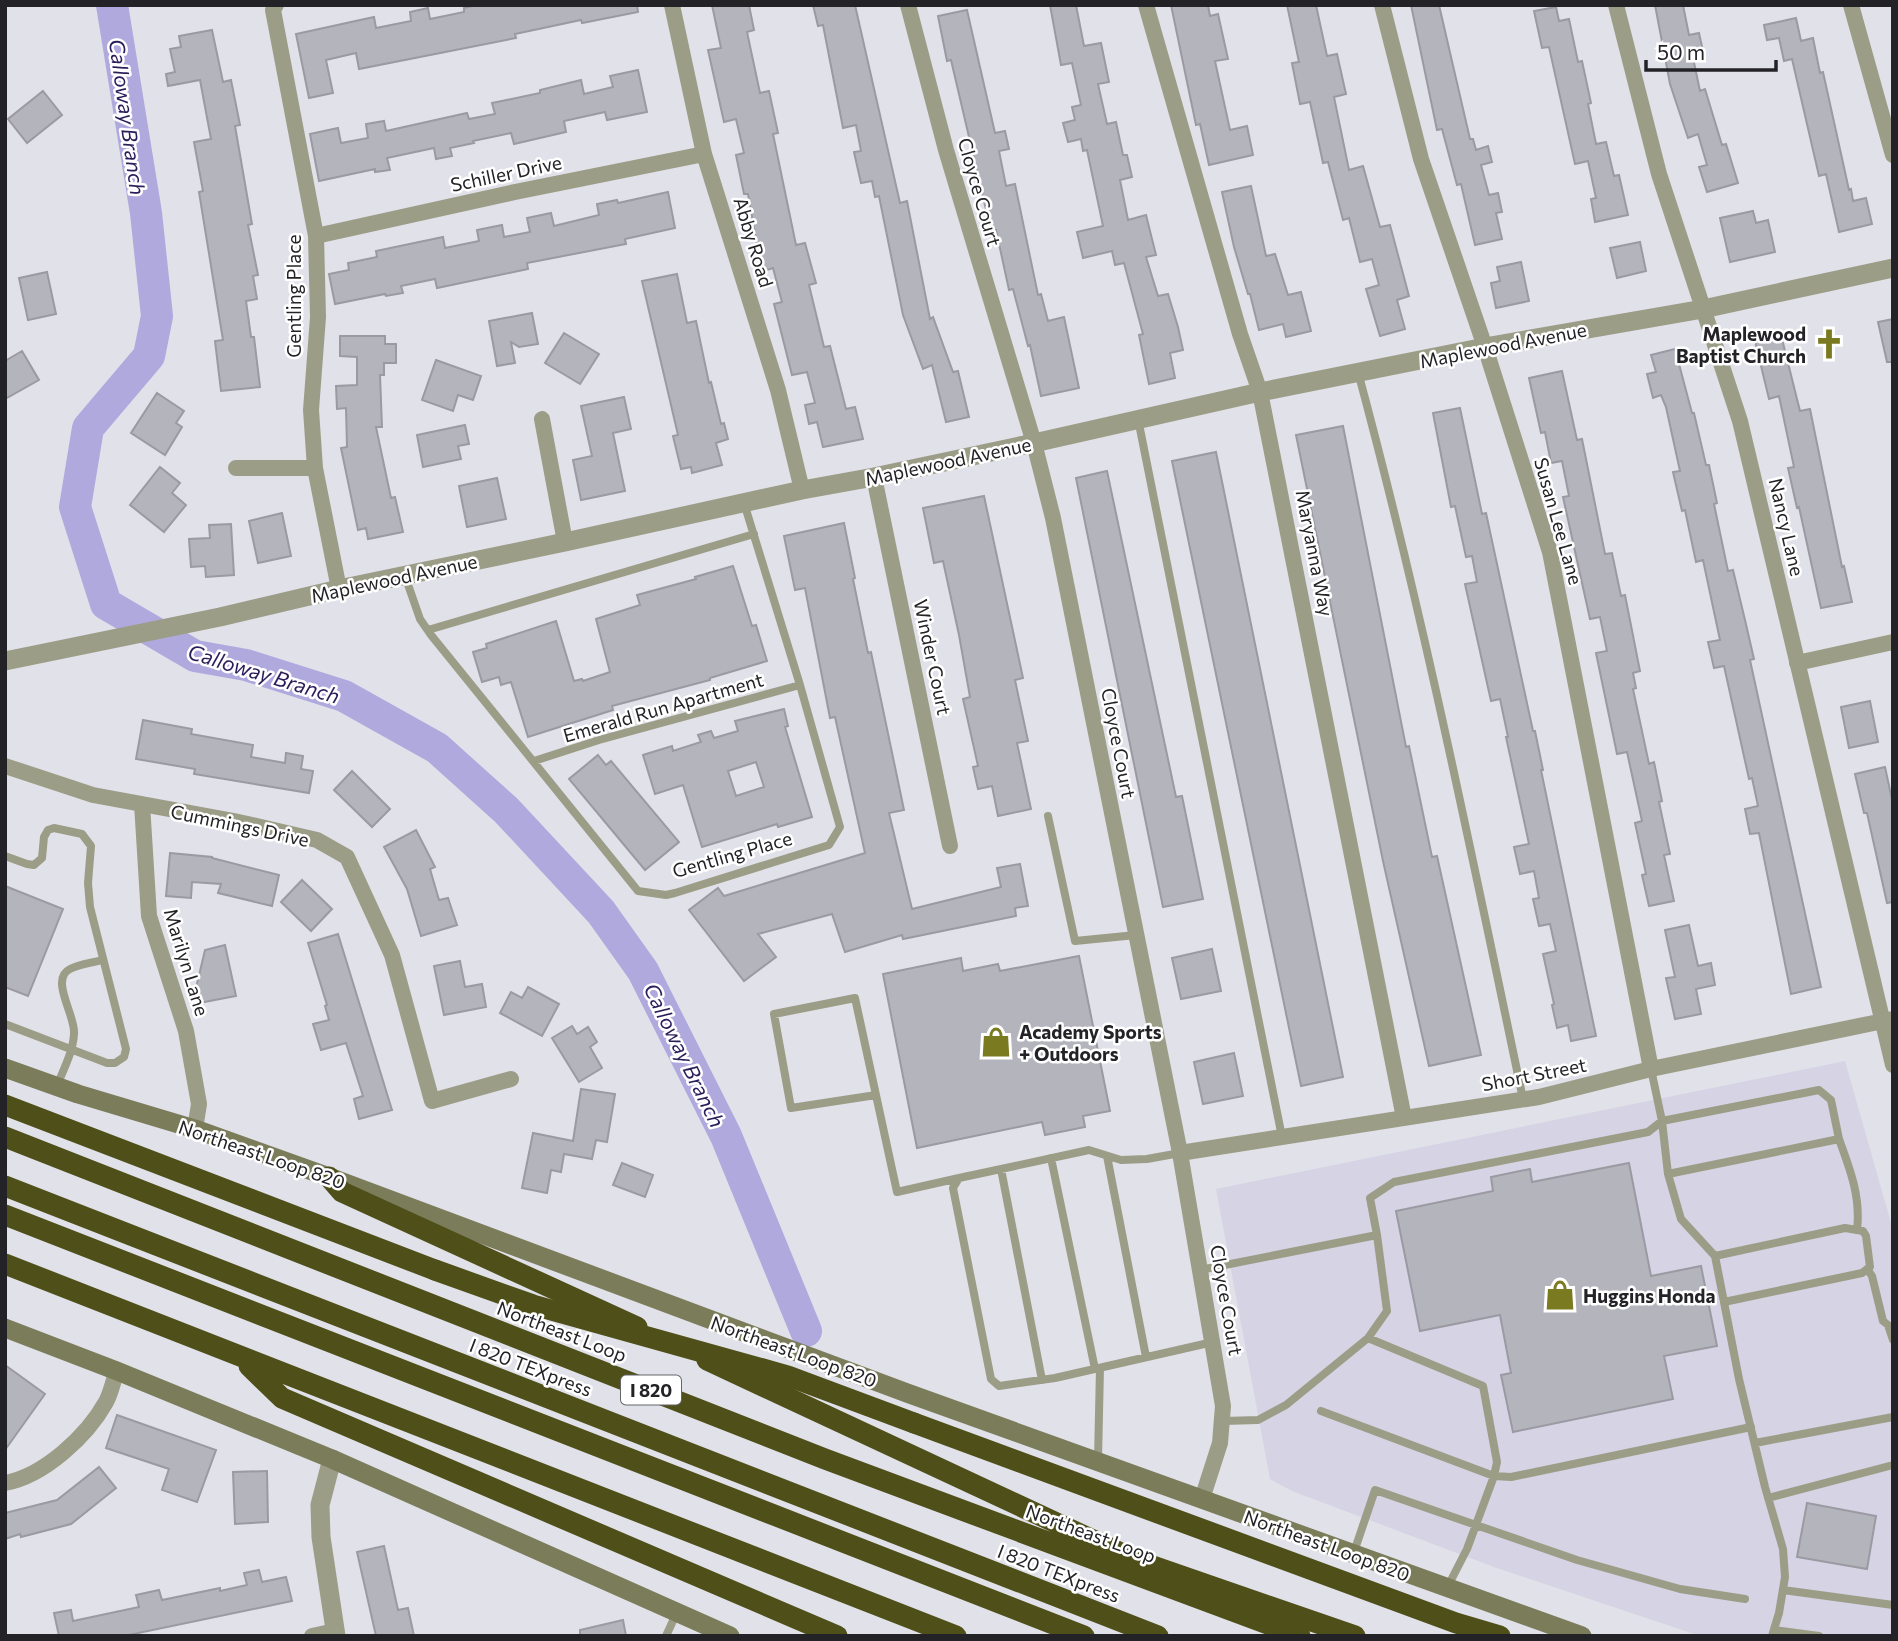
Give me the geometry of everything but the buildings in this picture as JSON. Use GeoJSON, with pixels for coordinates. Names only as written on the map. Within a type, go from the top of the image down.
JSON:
{"type":"FeatureCollection","features":[{"type":"Feature","properties":{"kind":"highway"},"geometry":{"type":"LineString","coordinates":[[5,1105],[533,1305],[788,1376],[1456,1623],[1500,1636]]}},
{"type":"Feature","properties":{"kind":"highway","name":"Northeast Loop"},"geometry":{"type":"LineString","coordinates":[[5,1137],[825,1459],[1300,1636]]}},
{"type":"Feature","properties":{"kind":"highway"},"geometry":{"type":"LineString","coordinates":[[329,1177],[342,1192],[1138,1561],[1355,1636]]}},
{"type":"Feature","properties":{"kind":"highway","name":"I 820 TEXpress"},"geometry":{"type":"LineString","coordinates":[[5,1186],[1158,1636]]}},
{"type":"Feature","properties":{"kind":"highway"},"geometry":{"type":"LineString","coordinates":[[5,1215],[1084,1636]]}},
{"type":"Feature","properties":{"kind":"highway"},"geometry":{"type":"LineString","coordinates":[[5,1265],[956,1636]]}},
{"type":"Feature","properties":{"kind":"highway"},"geometry":{"type":"LineString","coordinates":[[243,1359],[282,1398],[837,1636]]}},
{"type":"Feature","properties":{"kind":"main road","name":"Northeast Loop 820"},"geometry":{"type":"LineString","coordinates":[[5,1068],[195,1129],[329,1177],[907,1393],[1582,1636]]}},
{"type":"Feature","properties":{"kind":"main road"},"geometry":{"type":"LineString","coordinates":[[5,1328],[332,1459],[730,1636]]}},
{"type":"Feature","properties":{"kind":"street","name":"Gentling Place"},"geometry":{"type":"LineString","coordinates":[[276,5],[274,10],[316,236],[318,317],[311,410],[316,468],[339,589]]}},
{"type":"Feature","properties":{"kind":"street","name":"Abby Road"},"geometry":{"type":"LineString","coordinates":[[672,5],[704,154],[778,390],[802,489]]}},
{"type":"Feature","properties":{"kind":"street","name":"Cloyce Court"},"geometry":{"type":"LineString","coordinates":[[908,5],[946,150],[1034,443],[1053,519],[1180,1153],[1223,1406],[1220,1443],[1202,1499]]}},
{"type":"Feature","properties":{"kind":"street","name":"Maryanna Way"},"geometry":{"type":"LineString","coordinates":[[1146,5],[1240,334],[1260,392],[1404,1118]]}},
{"type":"Feature","properties":{"kind":"street","name":"Susan Lee Lane"},"geometry":{"type":"LineString","coordinates":[[1382,5],[1422,159],[1550,552],[1651,1069]]}},
{"type":"Feature","properties":{"kind":"street","name":"Nancy Lane"},"geometry":{"type":"LineString","coordinates":[[1616,5],[1659,174],[1740,421],[1797,663],[1887,1020],[1893,1065]]}},
{"type":"Feature","properties":{"kind":"street"},"geometry":{"type":"LineString","coordinates":[[1851,5],[1893,155]]}},
{"type":"Feature","properties":{"kind":"street","name":"Schiller Drive"},"geometry":{"type":"LineString","coordinates":[[316,236],[704,154]]}},
{"type":"Feature","properties":{"kind":"street","name":"Maplewood Avenue"},"geometry":{"type":"LineString","coordinates":[[5,662],[802,489],[874,477],[1034,443],[1260,392],[1485,347],[1703,309],[1893,268]]}},
{"type":"Feature","properties":{"kind":"street"},"geometry":{"type":"LineString","coordinates":[[542,419],[565,542]]}},
{"type":"Feature","properties":{"kind":"street"},"geometry":{"type":"LineString","coordinates":[[236,468],[316,468]]}},
{"type":"Feature","properties":{"kind":"street","name":"Winder Court"},"geometry":{"type":"LineString","coordinates":[[874,477],[950,846]]}},
{"type":"Feature","properties":{"kind":"street"},"geometry":{"type":"LineString","coordinates":[[1797,663],[1893,642]]}},
{"type":"Feature","properties":{"kind":"street","name":"Cummings Drive"},"geometry":{"type":"LineString","coordinates":[[5,766],[93,795],[234,821],[317,840],[347,858],[392,955],[432,1101],[511,1079]]}},
{"type":"Feature","properties":{"kind":"street","name":"Marilyn Lane"},"geometry":{"type":"LineString","coordinates":[[142,804],[149,916],[186,1031],[199,1104],[195,1129]]}},
{"type":"Feature","properties":{"kind":"street","name":"Short Street"},"geometry":{"type":"LineString","coordinates":[[1180,1153],[1523,1100],[1651,1069],[1887,1020]]}},
{"type":"Feature","properties":{"kind":"street"},"geometry":{"type":"LineString","coordinates":[[5,1483],[40,1471],[55,1461],[92,1422],[106,1402],[117,1371]]}},
{"type":"Feature","properties":{"kind":"street"},"geometry":{"type":"LineString","coordinates":[[312,1636],[335,1633],[321,1537],[320,1505],[332,1459]]}},
{"type":"Feature","properties":{"kind":"lane"},"geometry":{"type":"LineString","coordinates":[[1358,373],[1395,510],[1427,645],[1523,1100]]}},
{"type":"Feature","properties":{"kind":"lane"},"geometry":{"type":"LineString","coordinates":[[1138,419],[1282,1137]]}},
{"type":"Feature","properties":{"kind":"lane","name":"Gentling Place"},"geometry":{"type":"LineString","coordinates":[[405,576],[420,619],[428,630],[638,891],[666,895],[830,845],[840,827],[744,503]]}},
{"type":"Feature","properties":{"kind":"lane"},"geometry":{"type":"LineString","coordinates":[[428,630],[754,534]]}},
{"type":"Feature","properties":{"kind":"lane","name":"Emerald Run Apartment"},"geometry":{"type":"LineString","coordinates":[[534,761],[599,740],[800,685]]}},
{"type":"Feature","properties":{"kind":"lane"},"geometry":{"type":"LineString","coordinates":[[1048,816],[1075,941],[1136,935]]}},
{"type":"Feature","properties":{"kind":"lane"},"geometry":{"type":"LineString","coordinates":[[5,856],[34,864],[41,858],[44,837],[48,830],[54,828],[82,834],[88,839],[91,846],[88,883],[90,906],[102,960],[126,1041],[124,1057],[116,1063],[107,1063],[5,1024]]}},
{"type":"Feature","properties":{"kind":"lane"},"geometry":{"type":"LineString","coordinates":[[57,1086],[71,1050],[74,1025],[61,983],[63,974],[70,969],[102,960]]}},
{"type":"Feature","properties":{"kind":"lane"},"geometry":{"type":"LineString","coordinates":[[876,1095],[791,1108],[774,1014],[855,998],[876,1095],[897,1192],[1089,1150],[1121,1160],[1180,1153]]}},
{"type":"Feature","properties":{"kind":"lane","name":"Susan Lee Lane"},"geometry":{"type":"LineString","coordinates":[[1651,1069],[1662,1121],[1668,1174],[1681,1219],[1715,1256]]}},
{"type":"Feature","properties":{"kind":"lane"},"geometry":{"type":"LineString","coordinates":[[1223,1421],[1258,1420],[1286,1405],[1368,1338],[1387,1311],[1370,1198],[1394,1182],[1648,1132],[1662,1121],[1819,1090],[1831,1100],[1839,1139],[1856,1185],[1859,1214],[1857,1230]]}},
{"type":"Feature","properties":{"kind":"lane"},"geometry":{"type":"LineString","coordinates":[[1668,1174],[1839,1139]]}},
{"type":"Feature","properties":{"kind":"lane"},"geometry":{"type":"LineString","coordinates":[[1107,1156],[1146,1357]]}},
{"type":"Feature","properties":{"kind":"lane"},"geometry":{"type":"LineString","coordinates":[[1051,1158],[1097,1368],[1098,1462]]}},
{"type":"Feature","properties":{"kind":"lane"},"geometry":{"type":"LineString","coordinates":[[1001,1169],[1042,1380]]}},
{"type":"Feature","properties":{"kind":"lane"},"geometry":{"type":"LineString","coordinates":[[959,1178],[953,1188],[991,1379],[999,1386],[1042,1380],[1213,1342]]}},
{"type":"Feature","properties":{"kind":"lane"},"geometry":{"type":"LineString","coordinates":[[1724,1302],[1862,1273],[1870,1267],[1866,1236],[1863,1231],[1845,1228],[1715,1256],[1724,1302],[1751,1427],[1783,1549],[1785,1577],[1773,1633],[1819,1636]]}},
{"type":"Feature","properties":{"kind":"lane"},"geometry":{"type":"LineString","coordinates":[[1200,1270],[1377,1235]]}},
{"type":"Feature","properties":{"kind":"lane"},"geometry":{"type":"LineString","coordinates":[[1867,1269],[1872,1276],[1883,1321],[1888,1325],[1893,1340]]}},
{"type":"Feature","properties":{"kind":"lane"},"geometry":{"type":"LineString","coordinates":[[1368,1338],[1483,1386],[1497,1462],[1467,1549],[1447,1588]]}},
{"type":"Feature","properties":{"kind":"lane"},"geometry":{"type":"LineString","coordinates":[[1321,1411],[1494,1476],[1511,1477],[1751,1427]]}},
{"type":"Feature","properties":{"kind":"lane"},"geometry":{"type":"LineString","coordinates":[[1755,1443],[1893,1417]]}},
{"type":"Feature","properties":{"kind":"lane"},"geometry":{"type":"LineString","coordinates":[[1768,1498],[1893,1465]]}},
{"type":"Feature","properties":{"kind":"lane"},"geometry":{"type":"LineString","coordinates":[[1353,1555],[1375,1490],[1577,1560],[1680,1589],[1745,1599]]}},
{"type":"Feature","properties":{"kind":"lane"},"geometry":{"type":"LineString","coordinates":[[1783,1590],[1893,1605]]}},
{"type":"Feature","properties":{"kind":"lane"},"geometry":{"type":"LineString","coordinates":[[666,1636],[677,1612]]}},
{"type":"Feature","properties":{"kind":"shaded area"},"geometry":{"type":"Polygon","coordinates":[[[1845,1061],[1893,1230],[1893,1636],[1700,1636],[1494,1567],[1292,1491],[1270,1479],[1216,1189],[1845,1061]]]}},
{"type":"Feature","properties":{"kind":"waterway","name":"Calloway Branch"},"geometry":{"type":"LineString","coordinates":[[112,5],[146,213],[157,316],[149,356],[88,428],[75,507],[106,604],[195,656],[246,665],[344,696],[437,748],[506,810],[601,912],[643,971],[726,1136],[806,1331]]}},
{"type":"Feature","properties":{"kind":"place","name":"Maplewood Baptist Church"},"geometry":{"type":"Point","coordinates":[1829,344]}},
{"type":"Feature","properties":{"kind":"place","name":"Academy Sports + Outdoors"},"geometry":{"type":"Point","coordinates":[996,1042]}},
{"type":"Feature","properties":{"kind":"place","name":"Huggins Honda"},"geometry":{"type":"Point","coordinates":[1560,1295]}}]}
